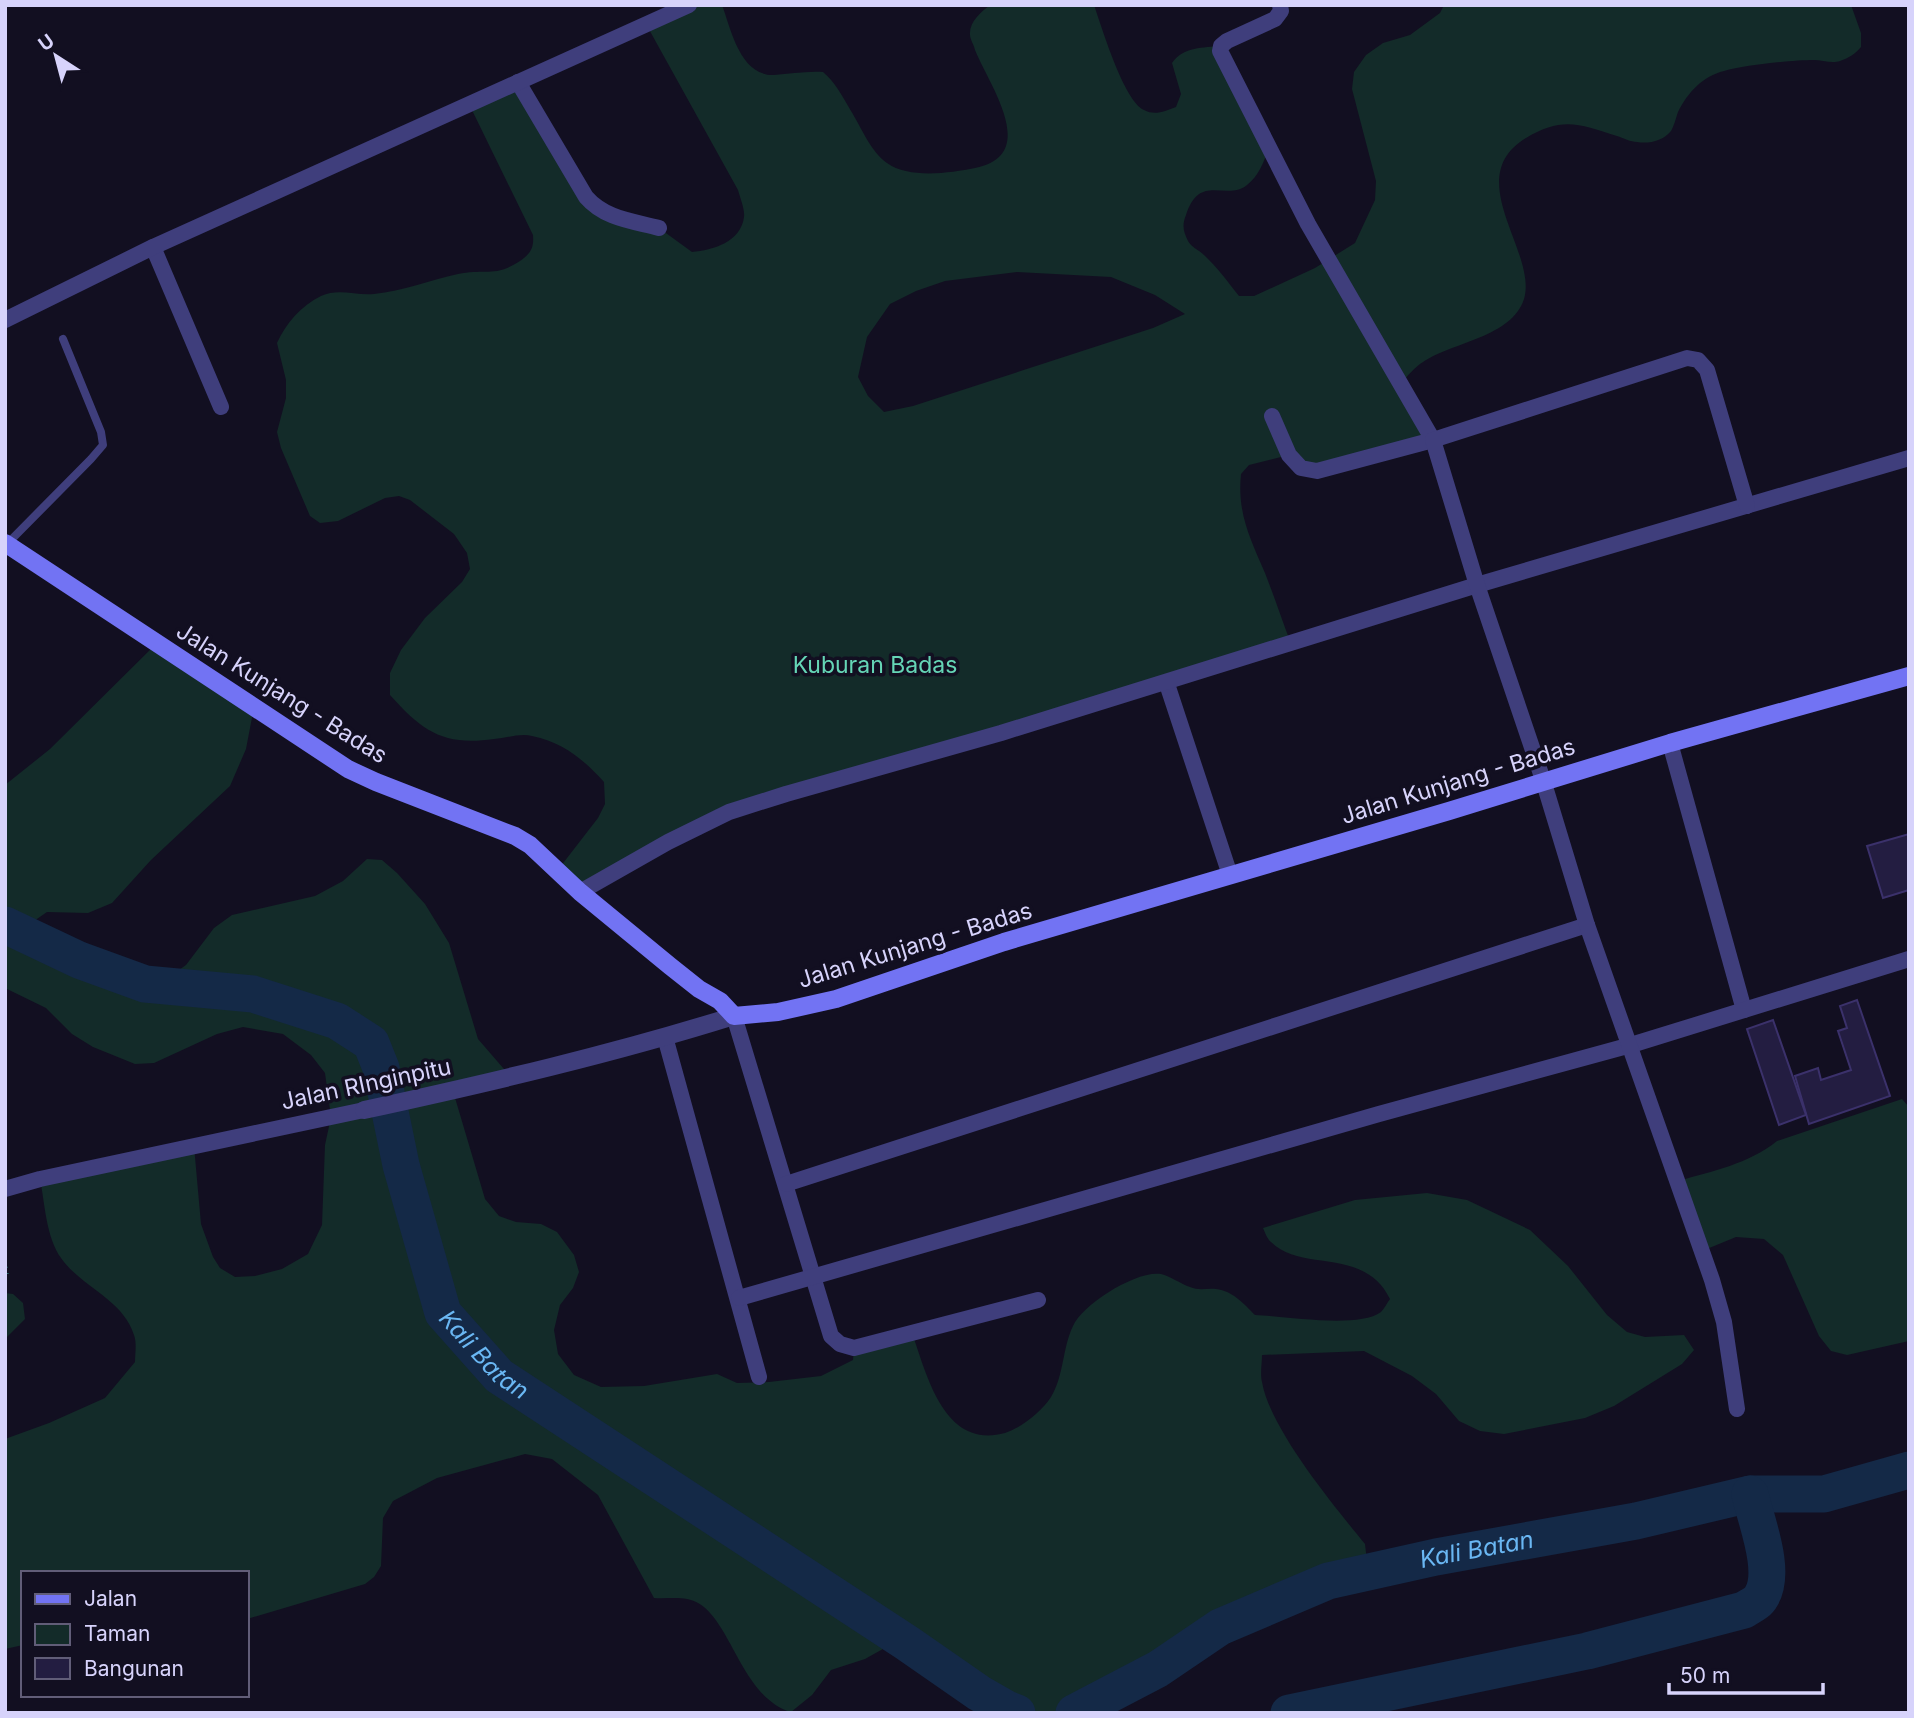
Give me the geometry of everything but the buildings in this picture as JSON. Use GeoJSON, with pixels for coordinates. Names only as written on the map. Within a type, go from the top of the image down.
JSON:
{"type":"FeatureCollection","features":[{"type":"Feature","properties":{"kind":"main road","name":"Jalan Kunjang - Badas"},"geometry":{"type":"LineString","coordinates":[[6,543],[348,769],[515,836],[530,845],[580,892],[689,981],[720,1001],[734,1016],[778,1012],[836,999],[1004,942],[1543,780],[1909,676]]}},
{"type":"Feature","properties":{"kind":"street"},"geometry":{"type":"LineString","coordinates":[[5,320],[153,247],[689,5]]}},
{"type":"Feature","properties":{"kind":"street"},"geometry":{"type":"LineString","coordinates":[[1280,5],[1281,11],[1275,19],[1227,41],[1220,51],[1308,224],[1433,440],[1587,925],[1631,1045],[1721,1311],[1737,1409]]}},
{"type":"Feature","properties":{"kind":"street"},"geometry":{"type":"LineString","coordinates":[[518,82],[595,208],[606,214],[659,228]]}},
{"type":"Feature","properties":{"kind":"street"},"geometry":{"type":"LineString","coordinates":[[153,247],[221,407]]}},
{"type":"Feature","properties":{"kind":"street"},"geometry":{"type":"LineString","coordinates":[[1272,416],[1289,455],[1301,468],[1317,471],[1433,440],[1687,358],[1698,360],[1707,370],[1748,506]]}},
{"type":"Feature","properties":{"kind":"street"},"geometry":{"type":"LineString","coordinates":[[580,892],[668,842],[729,812],[1167,684],[1477,585],[1909,458]]}},
{"type":"Feature","properties":{"kind":"street"},"geometry":{"type":"LineString","coordinates":[[1167,684],[1230,875]]}},
{"type":"Feature","properties":{"kind":"street"},"geometry":{"type":"LineString","coordinates":[[1670,743],[1744,1010]]}},
{"type":"Feature","properties":{"kind":"street"},"geometry":{"type":"LineString","coordinates":[[786,1184],[1587,925]]}},
{"type":"Feature","properties":{"kind":"street"},"geometry":{"type":"LineString","coordinates":[[739,1298],[1631,1045],[1909,960]]}},
{"type":"Feature","properties":{"kind":"street"},"geometry":{"type":"LineString","coordinates":[[734,1016],[831,1336],[840,1344],[854,1348],[1038,1300]]}},
{"type":"Feature","properties":{"kind":"street","name":"Jalan RInginpitu"},"geometry":{"type":"LineString","coordinates":[[5,1189],[452,1090],[665,1037],[734,1016]]}},
{"type":"Feature","properties":{"kind":"street"},"geometry":{"type":"LineString","coordinates":[[665,1037],[759,1377]]}},
{"type":"Feature","properties":{"kind":"lane"},"geometry":{"type":"LineString","coordinates":[[6,543],[92,459],[103,444],[101,432],[63,339]]}},
{"type":"Feature","properties":{"kind":"path"},"geometry":{"type":"LineString","coordinates":[[5,1265],[7,1274]]}},
{"type":"Feature","properties":{"kind":"green space","name":"Kuburan Badas"},"geometry":{"type":"Polygon","coordinates":[[[689,5],[722,5],[733,38],[745,60],[753,68],[774,75],[823,72],[838,90],[881,158],[896,168],[918,173],[975,168],[995,161],[1005,149],[1008,134],[1005,117],[970,35],[979,14],[990,5],[1094,5],[1114,63],[1129,93],[1136,104],[1152,113],[1176,107],[1181,94],[1172,63],[1177,57],[1194,49],[1221,46],[1269,148],[1258,173],[1247,185],[1231,191],[1214,190],[1198,195],[1186,215],[1184,228],[1189,243],[1213,264],[1239,296],[1254,296],[1315,268],[1355,243],[1375,200],[1376,181],[1352,89],[1354,72],[1366,55],[1383,43],[1410,35],[1440,13],[1444,5],[1851,5],[1861,33],[1861,47],[1852,56],[1837,62],[1781,62],[1716,73],[1691,92],[1678,112],[1671,131],[1656,141],[1635,142],[1571,124],[1539,131],[1526,138],[1508,154],[1500,173],[1500,194],[1521,260],[1525,280],[1524,299],[1507,322],[1423,362],[1401,384],[1433,440],[1317,471],[1289,455],[1249,465],[1241,474],[1241,501],[1246,525],[1291,644],[729,812],[580,892],[557,871],[598,818],[605,804],[604,782],[572,753],[543,739],[523,735],[477,741],[436,734],[413,718],[390,695],[390,673],[401,650],[425,618],[462,582],[470,569],[467,553],[454,534],[410,500],[399,496],[385,498],[338,521],[320,523],[310,516],[281,448],[277,432],[286,398],[286,380],[277,343],[295,316],[321,296],[341,292],[385,293],[467,272],[496,271],[511,266],[527,255],[532,247],[533,235],[469,104],[518,82],[586,197],[659,228],[692,252],[717,247],[732,239],[742,226],[744,217],[738,190],[646,24],[689,5]],[[1017,272],[945,281],[916,291],[890,304],[867,337],[858,377],[868,396],[884,412],[913,406],[1153,328],[1185,314],[1155,295],[1111,277],[1017,272]]]}},
{"type":"Feature","properties":{"kind":"green space"},"geometry":{"type":"Polygon","coordinates":[[[157,643],[254,707],[246,749],[230,786],[151,860],[112,903],[88,913],[47,912],[34,921],[36,939],[80,960],[128,979],[158,985],[186,965],[214,928],[232,915],[315,896],[343,881],[367,859],[382,860],[425,904],[449,943],[478,1039],[510,1076],[453,1091],[485,1199],[499,1216],[516,1222],[541,1224],[557,1232],[574,1255],[579,1272],[573,1288],[560,1305],[554,1330],[558,1354],[574,1375],[601,1387],[644,1386],[717,1374],[737,1383],[821,1376],[853,1360],[854,1348],[912,1333],[932,1388],[953,1420],[967,1430],[984,1435],[1005,1433],[1031,1418],[1051,1397],[1069,1335],[1078,1318],[1098,1299],[1138,1277],[1161,1274],[1193,1288],[1222,1290],[1238,1299],[1255,1315],[1339,1321],[1370,1317],[1381,1312],[1390,1299],[1379,1283],[1365,1272],[1284,1251],[1270,1241],[1263,1228],[1355,1200],[1427,1193],[1467,1200],[1530,1230],[1568,1266],[1607,1315],[1627,1332],[1645,1337],[1684,1335],[1694,1350],[1682,1364],[1614,1406],[1585,1418],[1504,1434],[1480,1431],[1459,1421],[1436,1394],[1412,1376],[1364,1351],[1262,1355],[1262,1382],[1267,1401],[1305,1466],[1365,1544],[1365,1573],[1328,1581],[1220,1627],[1158,1669],[1074,1713],[1017,1713],[1007,1709],[907,1643],[890,1645],[865,1659],[831,1670],[812,1695],[791,1712],[773,1703],[758,1689],[714,1617],[702,1605],[687,1599],[654,1598],[598,1495],[552,1459],[525,1454],[437,1478],[393,1501],[383,1518],[381,1566],[365,1584],[248,1619],[248,1571],[21,1571],[21,1645],[5,1649],[5,1439],[105,1398],[135,1362],[135,1338],[129,1323],[111,1302],[69,1268],[56,1250],[49,1230],[40,1179],[194,1146],[201,1224],[213,1257],[220,1268],[235,1277],[255,1276],[282,1269],[308,1254],[322,1225],[325,1145],[331,1117],[325,1073],[311,1055],[283,1034],[243,1027],[217,1034],[154,1063],[135,1064],[93,1047],[72,1034],[46,1008],[5,988],[5,785],[50,749],[157,643]]]}},
{"type":"Feature","properties":{"kind":"green space"},"geometry":{"type":"Polygon","coordinates":[[[1902,1099],[1909,1107],[1909,1341],[1847,1355],[1831,1351],[1819,1336],[1783,1255],[1764,1239],[1736,1237],[1702,1251],[1678,1181],[1730,1166],[1754,1156],[1777,1141],[1902,1099]]]}},
{"type":"Feature","properties":{"kind":"green space"},"geometry":{"type":"Polygon","coordinates":[[[5,1293],[13,1294],[23,1303],[25,1319],[5,1339],[5,1293]]]}},
{"type":"Feature","properties":{"kind":"waterway","name":"Kali Batan"},"geometry":{"type":"LineString","coordinates":[[5,925],[79,960],[145,984],[253,994],[337,1021],[371,1043],[381,1068],[401,1165],[443,1313],[499,1376],[979,1693],[1017,1713]]}},
{"type":"Feature","properties":{"kind":"waterway","name":"Kali Batan"},"geometry":{"type":"LineString","coordinates":[[1074,1713],[1158,1669],[1220,1627],[1328,1581],[1436,1557],[1636,1521],[1750,1494],[1824,1494],[1909,1470]]}},
{"type":"Feature","properties":{"kind":"waterway"},"geometry":{"type":"LineString","coordinates":[[1289,1713],[1587,1651],[1744,1610],[1760,1599],[1767,1574],[1764,1546],[1750,1494]]}}]}
